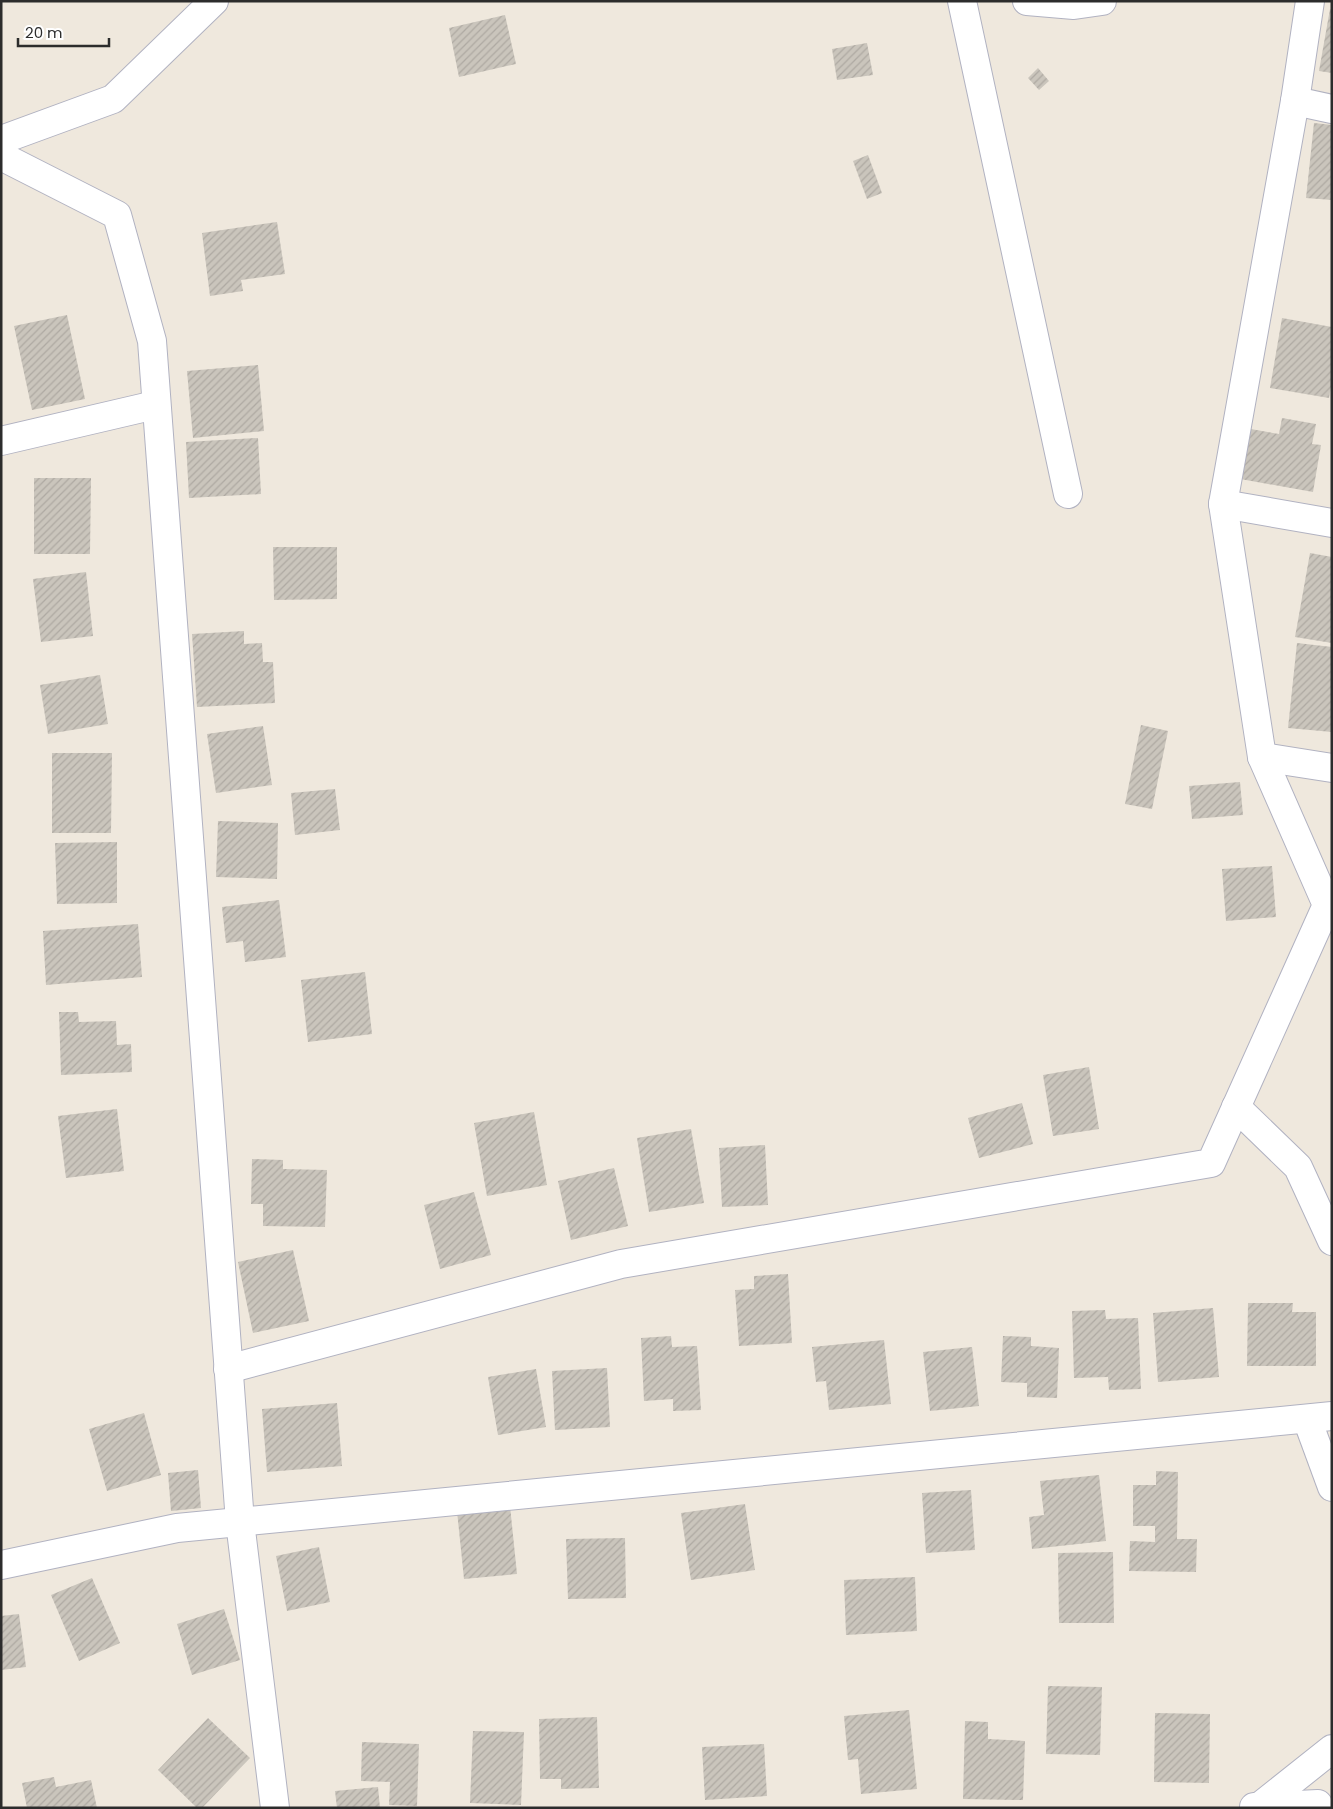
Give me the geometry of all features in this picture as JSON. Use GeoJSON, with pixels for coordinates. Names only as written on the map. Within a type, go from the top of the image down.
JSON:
{"type":"FeatureCollection","features":[{"type":"Feature","properties":{"kind":"street"},"geometry":{"type":"LineString","coordinates":[[1,140],[112,99],[214,1]]}},
{"type":"Feature","properties":{"kind":"street"},"geometry":{"type":"LineString","coordinates":[[962,1],[1068,494]]}},
{"type":"Feature","properties":{"kind":"street"},"geometry":{"type":"LineString","coordinates":[[1027,1],[1074,5],[1102,1]]}},
{"type":"Feature","properties":{"kind":"street"},"geometry":{"type":"LineString","coordinates":[[228,1369],[621,1264],[1211,1162],[1327,915],[1262,757],[1223,504],[1295,101],[1310,1]]}},
{"type":"Feature","properties":{"kind":"street"},"geometry":{"type":"LineString","coordinates":[[1295,101],[1332,109]]}},
{"type":"Feature","properties":{"kind":"street"},"geometry":{"type":"LineString","coordinates":[[1,156],[117,216],[152,341],[155,405],[240,1522],[275,1808]]}},
{"type":"Feature","properties":{"kind":"street"},"geometry":{"type":"LineString","coordinates":[[1,441],[155,405]]}},
{"type":"Feature","properties":{"kind":"street"},"geometry":{"type":"LineString","coordinates":[[1223,504],[1332,524]]}},
{"type":"Feature","properties":{"kind":"street"},"geometry":{"type":"LineString","coordinates":[[1262,757],[1332,768]]}},
{"type":"Feature","properties":{"kind":"street"},"geometry":{"type":"LineString","coordinates":[[1236,1107],[1298,1167],[1332,1241]]}},
{"type":"Feature","properties":{"kind":"street"},"geometry":{"type":"LineString","coordinates":[[1,1565],[177,1528],[1319,1418],[1332,1487]]}},
{"type":"Feature","properties":{"kind":"street"},"geometry":{"type":"LineString","coordinates":[[1259,1807],[1332,1749]]}},
{"type":"Feature","properties":{"kind":"street"},"geometry":{"type":"LineString","coordinates":[[1248,1808],[1318,1804]]}},
{"type":"Feature","properties":{"kind":"building"},"geometry":{"type":"Polygon","coordinates":[[[1330,9],[1332,10],[1332,73],[1319,71],[1330,9]]]}},
{"type":"Feature","properties":{"kind":"building"},"geometry":{"type":"Polygon","coordinates":[[[505,15],[516,64],[459,77],[449,28],[505,15]]]}},
{"type":"Feature","properties":{"kind":"building"},"geometry":{"type":"Polygon","coordinates":[[[867,43],[873,75],[837,80],[832,49],[867,43]]]}},
{"type":"Feature","properties":{"kind":"building"},"geometry":{"type":"Polygon","coordinates":[[[1038,68],[1049,81],[1039,90],[1028,78],[1038,68]]]}},
{"type":"Feature","properties":{"kind":"building"},"geometry":{"type":"Polygon","coordinates":[[[1314,123],[1332,125],[1332,200],[1306,198],[1314,123]]]}},
{"type":"Feature","properties":{"kind":"building"},"geometry":{"type":"Polygon","coordinates":[[[868,155],[882,193],[867,199],[853,161],[868,155]]]}},
{"type":"Feature","properties":{"kind":"building"},"geometry":{"type":"Polygon","coordinates":[[[277,222],[285,274],[241,280],[243,291],[210,296],[202,233],[277,222]]]}},
{"type":"Feature","properties":{"kind":"building"},"geometry":{"type":"Polygon","coordinates":[[[67,315],[85,399],[32,410],[14,326],[67,315]]]}},
{"type":"Feature","properties":{"kind":"building"},"geometry":{"type":"Polygon","coordinates":[[[1282,318],[1332,327],[1332,381],[1329,398],[1270,388],[1282,318]]]}},
{"type":"Feature","properties":{"kind":"building"},"geometry":{"type":"Polygon","coordinates":[[[258,365],[264,431],[193,438],[187,371],[258,365]]]}},
{"type":"Feature","properties":{"kind":"building"},"geometry":{"type":"Polygon","coordinates":[[[1282,418],[1316,424],[1312,444],[1321,445],[1313,492],[1235,478],[1245,428],[1279,434],[1282,418]]]}},
{"type":"Feature","properties":{"kind":"building"},"geometry":{"type":"Polygon","coordinates":[[[258,438],[261,494],[189,498],[186,442],[258,438]]]}},
{"type":"Feature","properties":{"kind":"building"},"geometry":{"type":"Polygon","coordinates":[[[34,478],[91,478],[90,554],[34,554],[34,478]]]}},
{"type":"Feature","properties":{"kind":"building"},"geometry":{"type":"Polygon","coordinates":[[[273,547],[337,547],[337,599],[274,600],[273,547]]]}},
{"type":"Feature","properties":{"kind":"building"},"geometry":{"type":"Polygon","coordinates":[[[1310,553],[1332,557],[1332,643],[1295,637],[1310,553]]]}},
{"type":"Feature","properties":{"kind":"building"},"geometry":{"type":"Polygon","coordinates":[[[86,572],[93,636],[41,642],[33,579],[86,572]]]}},
{"type":"Feature","properties":{"kind":"building"},"geometry":{"type":"Polygon","coordinates":[[[244,631],[244,644],[262,643],[263,662],[273,662],[275,703],[197,707],[192,634],[244,631]]]}},
{"type":"Feature","properties":{"kind":"building"},"geometry":{"type":"Polygon","coordinates":[[[1297,643],[1332,647],[1332,732],[1288,728],[1297,643]]]}},
{"type":"Feature","properties":{"kind":"building"},"geometry":{"type":"Polygon","coordinates":[[[100,675],[108,724],[48,734],[40,685],[100,675]]]}},
{"type":"Feature","properties":{"kind":"building"},"geometry":{"type":"Polygon","coordinates":[[[1141,725],[1168,731],[1152,809],[1125,804],[1141,725]]]}},
{"type":"Feature","properties":{"kind":"building"},"geometry":{"type":"Polygon","coordinates":[[[263,726],[272,785],[216,793],[207,734],[263,726]]]}},
{"type":"Feature","properties":{"kind":"building"},"geometry":{"type":"Polygon","coordinates":[[[52,753],[112,753],[111,833],[52,833],[52,753]]]}},
{"type":"Feature","properties":{"kind":"building"},"geometry":{"type":"Polygon","coordinates":[[[1240,782],[1243,815],[1192,819],[1189,786],[1240,782]]]}},
{"type":"Feature","properties":{"kind":"building"},"geometry":{"type":"Polygon","coordinates":[[[335,789],[340,830],[295,835],[291,793],[335,789]]]}},
{"type":"Feature","properties":{"kind":"building"},"geometry":{"type":"Polygon","coordinates":[[[218,821],[278,823],[277,879],[216,877],[218,821]]]}},
{"type":"Feature","properties":{"kind":"building"},"geometry":{"type":"Polygon","coordinates":[[[117,842],[117,903],[57,904],[55,843],[117,842]]]}},
{"type":"Feature","properties":{"kind":"building"},"geometry":{"type":"Polygon","coordinates":[[[1272,866],[1276,917],[1226,921],[1222,869],[1272,866]]]}},
{"type":"Feature","properties":{"kind":"building"},"geometry":{"type":"Polygon","coordinates":[[[279,900],[286,957],[245,962],[243,941],[226,943],[222,907],[279,900]]]}},
{"type":"Feature","properties":{"kind":"building"},"geometry":{"type":"Polygon","coordinates":[[[138,924],[142,977],[46,985],[43,931],[138,924]]]}},
{"type":"Feature","properties":{"kind":"building"},"geometry":{"type":"Polygon","coordinates":[[[365,972],[372,1034],[308,1042],[301,980],[365,972]]]}},
{"type":"Feature","properties":{"kind":"building"},"geometry":{"type":"Polygon","coordinates":[[[59,1012],[78,1012],[79,1022],[116,1021],[117,1045],[131,1044],[132,1072],[61,1075],[59,1012]]]}},
{"type":"Feature","properties":{"kind":"building"},"geometry":{"type":"Polygon","coordinates":[[[1089,1067],[1099,1129],[1053,1136],[1043,1075],[1089,1067]]]}},
{"type":"Feature","properties":{"kind":"building"},"geometry":{"type":"Polygon","coordinates":[[[1022,1103],[1033,1144],[979,1158],[968,1118],[1022,1103]]]}},
{"type":"Feature","properties":{"kind":"building"},"geometry":{"type":"Polygon","coordinates":[[[117,1109],[124,1171],[66,1178],[58,1116],[117,1109]]]}},
{"type":"Feature","properties":{"kind":"building"},"geometry":{"type":"Polygon","coordinates":[[[534,1112],[547,1185],[487,1196],[474,1123],[534,1112]]]}},
{"type":"Feature","properties":{"kind":"building"},"geometry":{"type":"Polygon","coordinates":[[[691,1129],[704,1203],[649,1212],[637,1138],[691,1129]]]}},
{"type":"Feature","properties":{"kind":"building"},"geometry":{"type":"Polygon","coordinates":[[[765,1145],[768,1205],[722,1207],[719,1148],[765,1145]]]}},
{"type":"Feature","properties":{"kind":"building"},"geometry":{"type":"Polygon","coordinates":[[[252,1159],[283,1160],[283,1169],[327,1170],[325,1227],[263,1226],[263,1204],[251,1204],[252,1159]]]}},
{"type":"Feature","properties":{"kind":"building"},"geometry":{"type":"Polygon","coordinates":[[[614,1168],[628,1226],[571,1240],[558,1181],[614,1168]]]}},
{"type":"Feature","properties":{"kind":"building"},"geometry":{"type":"Polygon","coordinates":[[[474,1192],[491,1255],[440,1269],[424,1205],[474,1192]]]}},
{"type":"Feature","properties":{"kind":"building"},"geometry":{"type":"Polygon","coordinates":[[[293,1250],[309,1321],[253,1333],[238,1262],[293,1250]]]}},
{"type":"Feature","properties":{"kind":"building"},"geometry":{"type":"Polygon","coordinates":[[[788,1274],[792,1343],[739,1346],[735,1290],[754,1289],[754,1276],[788,1274]]]}},
{"type":"Feature","properties":{"kind":"building"},"geometry":{"type":"Polygon","coordinates":[[[1248,1303],[1293,1303],[1292,1312],[1316,1312],[1316,1366],[1247,1366],[1248,1303]]]}},
{"type":"Feature","properties":{"kind":"building"},"geometry":{"type":"Polygon","coordinates":[[[1213,1308],[1219,1377],[1158,1382],[1153,1313],[1213,1308]]]}},
{"type":"Feature","properties":{"kind":"building"},"geometry":{"type":"Polygon","coordinates":[[[1105,1310],[1106,1319],[1138,1318],[1141,1389],[1109,1390],[1108,1377],[1074,1378],[1072,1311],[1105,1310]]]}},
{"type":"Feature","properties":{"kind":"building"},"geometry":{"type":"Polygon","coordinates":[[[671,1336],[672,1347],[697,1346],[701,1410],[673,1411],[673,1399],[644,1401],[641,1338],[671,1336]]]}},
{"type":"Feature","properties":{"kind":"building"},"geometry":{"type":"Polygon","coordinates":[[[1003,1336],[1031,1337],[1031,1346],[1059,1348],[1057,1398],[1027,1397],[1027,1383],[1001,1382],[1003,1336]]]}},
{"type":"Feature","properties":{"kind":"building"},"geometry":{"type":"Polygon","coordinates":[[[884,1340],[891,1404],[829,1410],[826,1381],[816,1382],[812,1347],[884,1340]]]}},
{"type":"Feature","properties":{"kind":"building"},"geometry":{"type":"Polygon","coordinates":[[[972,1347],[979,1406],[930,1411],[923,1352],[972,1347]]]}},
{"type":"Feature","properties":{"kind":"building"},"geometry":{"type":"Polygon","coordinates":[[[607,1368],[610,1427],[555,1430],[552,1371],[607,1368]]]}},
{"type":"Feature","properties":{"kind":"building"},"geometry":{"type":"Polygon","coordinates":[[[536,1369],[546,1427],[498,1435],[488,1377],[536,1369]]]}},
{"type":"Feature","properties":{"kind":"building"},"geometry":{"type":"Polygon","coordinates":[[[337,1403],[342,1466],[267,1472],[262,1409],[337,1403]]]}},
{"type":"Feature","properties":{"kind":"building"},"geometry":{"type":"Polygon","coordinates":[[[144,1413],[161,1475],[107,1491],[89,1429],[144,1413]]]}},
{"type":"Feature","properties":{"kind":"building"},"geometry":{"type":"Polygon","coordinates":[[[198,1470],[201,1508],[171,1511],[168,1473],[198,1470]]]}},
{"type":"Feature","properties":{"kind":"building"},"geometry":{"type":"Polygon","coordinates":[[[1156,1471],[1178,1472],[1177,1539],[1197,1539],[1196,1572],[1129,1571],[1130,1541],[1155,1542],[1155,1526],[1133,1526],[1133,1485],[1156,1485],[1156,1471]]]}},
{"type":"Feature","properties":{"kind":"building"},"geometry":{"type":"Polygon","coordinates":[[[1099,1475],[1106,1541],[1032,1549],[1029,1517],[1044,1515],[1040,1481],[1099,1475]]]}},
{"type":"Feature","properties":{"kind":"building"},"geometry":{"type":"Polygon","coordinates":[[[971,1490],[975,1550],[926,1553],[922,1493],[971,1490]]]}},
{"type":"Feature","properties":{"kind":"building"},"geometry":{"type":"Polygon","coordinates":[[[745,1504],[755,1570],[691,1580],[681,1513],[745,1504]]]}},
{"type":"Feature","properties":{"kind":"building"},"geometry":{"type":"Polygon","coordinates":[[[510,1506],[517,1574],[464,1579],[457,1511],[510,1506]]]}},
{"type":"Feature","properties":{"kind":"building"},"geometry":{"type":"Polygon","coordinates":[[[625,1538],[626,1598],[568,1599],[566,1539],[625,1538]]]}},
{"type":"Feature","properties":{"kind":"building"},"geometry":{"type":"Polygon","coordinates":[[[319,1547],[330,1602],[287,1611],[276,1556],[319,1547]]]}},
{"type":"Feature","properties":{"kind":"building"},"geometry":{"type":"Polygon","coordinates":[[[1113,1552],[1114,1623],[1059,1623],[1058,1553],[1113,1552]]]}},
{"type":"Feature","properties":{"kind":"building"},"geometry":{"type":"Polygon","coordinates":[[[915,1577],[917,1631],[846,1635],[844,1580],[915,1577]]]}},
{"type":"Feature","properties":{"kind":"building"},"geometry":{"type":"Polygon","coordinates":[[[92,1578],[120,1643],[79,1661],[51,1595],[92,1578]]]}},
{"type":"Feature","properties":{"kind":"building"},"geometry":{"type":"Polygon","coordinates":[[[224,1609],[240,1660],[192,1675],[177,1624],[224,1609]]]}},
{"type":"Feature","properties":{"kind":"building"},"geometry":{"type":"Polygon","coordinates":[[[19,1614],[26,1667],[1,1670],[1,1616],[19,1614]]]}},
{"type":"Feature","properties":{"kind":"building"},"geometry":{"type":"Polygon","coordinates":[[[1048,1686],[1102,1687],[1100,1755],[1046,1754],[1048,1686]]]}},
{"type":"Feature","properties":{"kind":"building"},"geometry":{"type":"Polygon","coordinates":[[[909,1710],[917,1789],[861,1794],[858,1759],[848,1760],[844,1716],[909,1710]]]}},
{"type":"Feature","properties":{"kind":"building"},"geometry":{"type":"Polygon","coordinates":[[[1155,1713],[1210,1714],[1209,1783],[1154,1782],[1155,1713]]]}},
{"type":"Feature","properties":{"kind":"building"},"geometry":{"type":"Polygon","coordinates":[[[597,1717],[599,1788],[561,1789],[561,1779],[540,1779],[539,1719],[597,1717]]]}},
{"type":"Feature","properties":{"kind":"building"},"geometry":{"type":"Polygon","coordinates":[[[208,1718],[250,1758],[202,1808],[197,1808],[158,1770],[208,1718]]]}},
{"type":"Feature","properties":{"kind":"building"},"geometry":{"type":"Polygon","coordinates":[[[965,1721],[988,1722],[988,1739],[1025,1741],[1023,1800],[963,1799],[965,1721]]]}},
{"type":"Feature","properties":{"kind":"building"},"geometry":{"type":"Polygon","coordinates":[[[473,1731],[524,1732],[521,1805],[470,1803],[473,1731]]]}},
{"type":"Feature","properties":{"kind":"building"},"geometry":{"type":"Polygon","coordinates":[[[362,1742],[419,1744],[417,1806],[389,1805],[390,1782],[361,1781],[362,1742]]]}},
{"type":"Feature","properties":{"kind":"building"},"geometry":{"type":"Polygon","coordinates":[[[764,1744],[767,1796],[705,1800],[702,1747],[764,1744]]]}},
{"type":"Feature","properties":{"kind":"building"},"geometry":{"type":"Polygon","coordinates":[[[54,1777],[56,1787],[91,1780],[97,1808],[27,1808],[22,1783],[54,1777]]]}},
{"type":"Feature","properties":{"kind":"building"},"geometry":{"type":"Polygon","coordinates":[[[378,1787],[380,1808],[337,1808],[335,1791],[378,1787]]]}}]}
